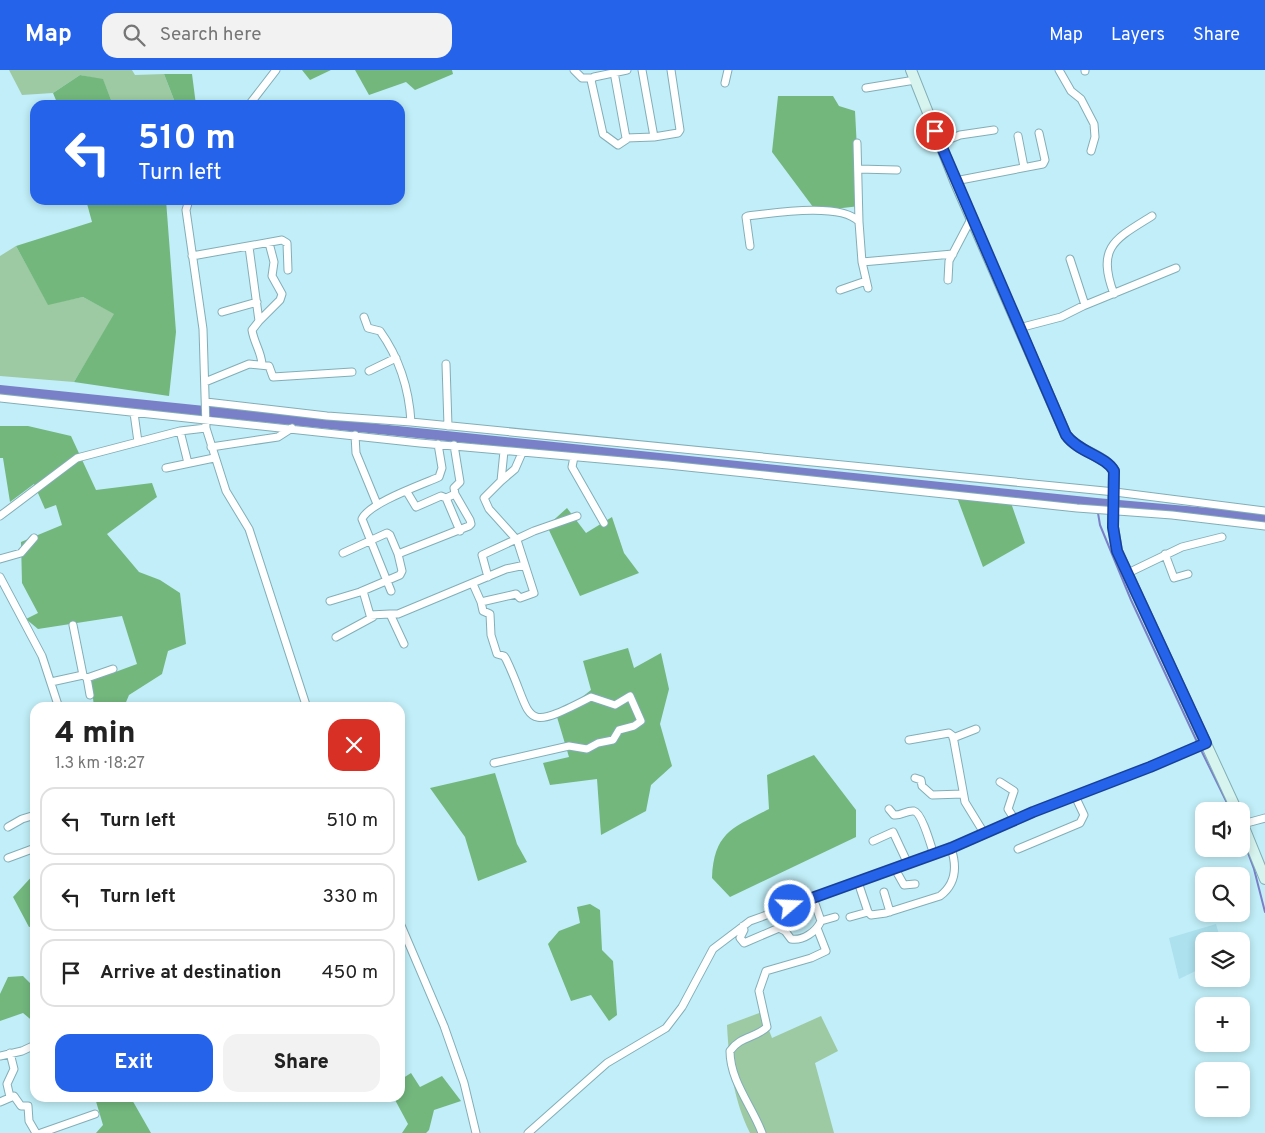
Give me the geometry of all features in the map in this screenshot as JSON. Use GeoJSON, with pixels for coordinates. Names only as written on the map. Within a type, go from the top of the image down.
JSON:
{"type":"FeatureCollection","features":[{"type":"Feature","properties":{"kind":"main road"},"geometry":{"type":"LineString","coordinates":[[913,75],[955,181],[1066,435],[1075,446],[1112,468],[1115,476],[1113,502],[1115,543],[1201,745],[1232,802]]}},
{"type":"Feature","properties":{"kind":"main road"},"geometry":{"type":"LineString","coordinates":[[1250,838],[1262,862],[1265,879]]}},
{"type":"Feature","properties":{"kind":"street"},"geometry":{"type":"LineString","coordinates":[[254,100],[276,70]]}},
{"type":"Feature","properties":{"kind":"street"},"geometry":{"type":"LineString","coordinates":[[574,70],[582,78],[591,78],[626,70]]}},
{"type":"Feature","properties":{"kind":"street"},"geometry":{"type":"LineString","coordinates":[[642,70],[654,137]]}},
{"type":"Feature","properties":{"kind":"street"},"geometry":{"type":"LineString","coordinates":[[591,78],[603,134],[618,145],[627,139],[678,133],[680,130],[671,70]]}},
{"type":"Feature","properties":{"kind":"street"},"geometry":{"type":"LineString","coordinates":[[726,83],[728,70]]}},
{"type":"Feature","properties":{"kind":"street"},"geometry":{"type":"LineString","coordinates":[[1059,70],[1071,91],[1081,99],[1094,124],[1091,151]]}},
{"type":"Feature","properties":{"kind":"street"},"geometry":{"type":"LineString","coordinates":[[614,72],[627,139]]}},
{"type":"Feature","properties":{"kind":"street"},"geometry":{"type":"LineString","coordinates":[[866,88],[913,75]]}},
{"type":"Feature","properties":{"kind":"street"},"geometry":{"type":"LineString","coordinates":[[940,143],[960,135],[994,130]]}},
{"type":"Feature","properties":{"kind":"street"},"geometry":{"type":"LineString","coordinates":[[955,181],[1045,162],[1039,133]]}},
{"type":"Feature","properties":{"kind":"street"},"geometry":{"type":"LineString","coordinates":[[1018,136],[1024,167]]}},
{"type":"Feature","properties":{"kind":"street"},"geometry":{"type":"LineString","coordinates":[[840,290],[867,285],[862,262],[858,222],[857,143]]}},
{"type":"Feature","properties":{"kind":"street"},"geometry":{"type":"LineString","coordinates":[[858,170],[897,170]]}},
{"type":"Feature","properties":{"kind":"street"},"geometry":{"type":"LineString","coordinates":[[187,205],[186,210],[202,329],[206,422],[211,447],[226,491],[249,529],[305,702]]}},
{"type":"Feature","properties":{"kind":"street"},"geometry":{"type":"LineString","coordinates":[[750,246],[746,217],[748,216],[808,210],[848,213],[858,222]]}},
{"type":"Feature","properties":{"kind":"street"},"geometry":{"type":"LineString","coordinates":[[1114,294],[1107,276],[1106,264],[1112,245],[1119,237],[1152,216]]}},
{"type":"Feature","properties":{"kind":"street"},"geometry":{"type":"LineString","coordinates":[[948,280],[947,270],[972,219]]}},
{"type":"Feature","properties":{"kind":"street"},"geometry":{"type":"LineString","coordinates":[[192,256],[282,240],[287,243],[288,270]]}},
{"type":"Feature","properties":{"kind":"street"},"geometry":{"type":"LineString","coordinates":[[262,364],[261,353],[255,342],[252,330],[280,300],[282,294],[272,276],[274,262],[269,243]]}},
{"type":"Feature","properties":{"kind":"street"},"geometry":{"type":"LineString","coordinates":[[249,247],[259,321]]}},
{"type":"Feature","properties":{"kind":"street"},"geometry":{"type":"LineString","coordinates":[[862,262],[954,254]]}},
{"type":"Feature","properties":{"kind":"street"},"geometry":{"type":"LineString","coordinates":[[1070,259],[1085,304],[1083,306]]}},
{"type":"Feature","properties":{"kind":"street"},"geometry":{"type":"LineString","coordinates":[[1019,328],[1061,317],[1176,268]]}},
{"type":"Feature","properties":{"kind":"street"},"geometry":{"type":"LineString","coordinates":[[222,312],[257,302]]}},
{"type":"Feature","properties":{"kind":"street"},"geometry":{"type":"LineString","coordinates":[[364,317],[368,328],[380,331],[396,358],[408,388],[411,422]]}},
{"type":"Feature","properties":{"kind":"street"},"geometry":{"type":"LineString","coordinates":[[369,371],[396,358]]}},
{"type":"Feature","properties":{"kind":"street"},"geometry":{"type":"LineString","coordinates":[[205,382],[249,364],[269,366],[273,376],[352,372]]}},
{"type":"Feature","properties":{"kind":"street"},"geometry":{"type":"LineString","coordinates":[[446,364],[448,426]]}},
{"type":"Feature","properties":{"kind":"street"},"geometry":{"type":"LineString","coordinates":[[0,398],[206,422],[292,428],[574,458],[1113,502],[1265,511]]}},
{"type":"Feature","properties":{"kind":"street"},"geometry":{"type":"LineString","coordinates":[[206,404],[411,422],[1113,502],[1172,515],[1265,526]]}},
{"type":"Feature","properties":{"kind":"street"},"geometry":{"type":"LineString","coordinates":[[134,413],[138,442]]}},
{"type":"Feature","properties":{"kind":"street"},"geometry":{"type":"LineString","coordinates":[[0,516],[77,458],[180,431],[206,422]]}},
{"type":"Feature","properties":{"kind":"street"},"geometry":{"type":"LineString","coordinates":[[211,447],[278,436],[292,428]]}},
{"type":"Feature","properties":{"kind":"street"},"geometry":{"type":"LineString","coordinates":[[180,431],[188,463]]}},
{"type":"Feature","properties":{"kind":"street"},"geometry":{"type":"LineString","coordinates":[[355,435],[356,453],[377,504]]}},
{"type":"Feature","properties":{"kind":"street"},"geometry":{"type":"LineString","coordinates":[[391,591],[362,519],[366,512],[377,504],[407,492],[442,474],[438,444]]}},
{"type":"Feature","properties":{"kind":"street"},"geometry":{"type":"LineString","coordinates":[[398,554],[460,531],[471,524],[455,494],[454,488],[460,482],[454,445]]}},
{"type":"Feature","properties":{"kind":"street"},"geometry":{"type":"LineString","coordinates":[[501,481],[504,451]]}},
{"type":"Feature","properties":{"kind":"street"},"geometry":{"type":"LineString","coordinates":[[480,602],[516,594],[520,598],[533,594],[517,540],[489,509],[484,498],[515,469],[522,453]]}},
{"type":"Feature","properties":{"kind":"street"},"geometry":{"type":"LineString","coordinates":[[166,468],[214,458]]}},
{"type":"Feature","properties":{"kind":"street"},"geometry":{"type":"LineString","coordinates":[[574,458],[572,467],[604,522]]}},
{"type":"Feature","properties":{"kind":"street"},"geometry":{"type":"LineString","coordinates":[[407,492],[416,507],[441,496],[446,498],[455,494]]}},
{"type":"Feature","properties":{"kind":"street"},"geometry":{"type":"LineString","coordinates":[[446,498],[460,531]]}},
{"type":"Feature","properties":{"kind":"street"},"geometry":{"type":"LineString","coordinates":[[488,577],[482,555],[577,516]]}},
{"type":"Feature","properties":{"kind":"street"},"geometry":{"type":"LineString","coordinates":[[330,601],[387,582],[402,574],[398,554],[389,534],[370,540],[343,553]]}},
{"type":"Feature","properties":{"kind":"street"},"geometry":{"type":"LineString","coordinates":[[1128,573],[1182,547],[1222,537]]}},
{"type":"Feature","properties":{"kind":"street"},"geometry":{"type":"LineString","coordinates":[[0,560],[21,553],[34,538]]}},
{"type":"Feature","properties":{"kind":"street"},"geometry":{"type":"LineString","coordinates":[[1165,554],[1174,578],[1188,574]]}},
{"type":"Feature","properties":{"kind":"street"},"geometry":{"type":"LineString","coordinates":[[336,637],[373,617],[398,614],[524,564]]}},
{"type":"Feature","properties":{"kind":"street"},"geometry":{"type":"LineString","coordinates":[[0,577],[4,595],[33,638],[58,702]]}},
{"type":"Feature","properties":{"kind":"street"},"geometry":{"type":"LineString","coordinates":[[472,584],[483,611],[490,614],[491,635],[497,654],[504,656],[506,659],[523,705],[532,716],[539,718],[552,716],[591,697],[614,705],[630,696],[641,721],[634,726],[619,730],[613,740],[598,743],[586,749],[570,746],[494,763]]}},
{"type":"Feature","properties":{"kind":"street"},"geometry":{"type":"LineString","coordinates":[[363,591],[370,614],[373,617]]}},
{"type":"Feature","properties":{"kind":"street"},"geometry":{"type":"LineString","coordinates":[[390,614],[404,644]]}},
{"type":"Feature","properties":{"kind":"street"},"geometry":{"type":"LineString","coordinates":[[73,625],[90,695]]}},
{"type":"Feature","properties":{"kind":"street"},"geometry":{"type":"LineString","coordinates":[[51,682],[113,669]]}},
{"type":"Feature","properties":{"kind":"street"},"geometry":{"type":"LineString","coordinates":[[954,738],[976,729]]}},
{"type":"Feature","properties":{"kind":"street"},"geometry":{"type":"LineString","coordinates":[[909,740],[948,733],[954,738],[965,802],[984,833]]}},
{"type":"Feature","properties":{"kind":"street"},"geometry":{"type":"LineString","coordinates":[[528,1133],[607,1063],[666,1028],[682,1007],[713,949],[743,926],[759,917],[934,855],[1015,820],[1201,745]]}},
{"type":"Feature","properties":{"kind":"street"},"geometry":{"type":"LineString","coordinates":[[915,778],[921,780],[922,786],[932,795],[964,794]]}},
{"type":"Feature","properties":{"kind":"street"},"geometry":{"type":"LineString","coordinates":[[1000,782],[1014,791],[1008,809],[1015,820]]}},
{"type":"Feature","properties":{"kind":"street"},"geometry":{"type":"LineString","coordinates":[[1018,849],[1080,823],[1084,815],[1075,796]]}},
{"type":"Feature","properties":{"kind":"street"},"geometry":{"type":"LineString","coordinates":[[889,809],[894,815],[912,811],[917,812],[921,817],[934,855]]}},
{"type":"Feature","properties":{"kind":"street"},"geometry":{"type":"LineString","coordinates":[[8,827],[22,818],[30,816]]}},
{"type":"Feature","properties":{"kind":"street"},"geometry":{"type":"LineString","coordinates":[[1250,821],[1265,818]]}},
{"type":"Feature","properties":{"kind":"street"},"geometry":{"type":"LineString","coordinates":[[872,841],[893,832],[908,864]]}},
{"type":"Feature","properties":{"kind":"street"},"geometry":{"type":"LineString","coordinates":[[858,882],[868,912],[871,915],[890,912],[940,896],[945,892],[955,873],[951,848]]}},
{"type":"Feature","properties":{"kind":"street"},"geometry":{"type":"LineString","coordinates":[[8,858],[30,850]]}},
{"type":"Feature","properties":{"kind":"street"},"geometry":{"type":"LineString","coordinates":[[895,868],[904,885],[915,884]]}},
{"type":"Feature","properties":{"kind":"street"},"geometry":{"type":"LineString","coordinates":[[785,891],[790,906]]}},
{"type":"Feature","properties":{"kind":"street"},"geometry":{"type":"LineString","coordinates":[[884,892],[890,912]]}},
{"type":"Feature","properties":{"kind":"street"},"geometry":{"type":"LineString","coordinates":[[762,1133],[749,1103],[735,1079],[730,1050],[740,1040],[767,1027],[759,991],[766,971],[811,958],[826,951],[813,898]]}},
{"type":"Feature","properties":{"kind":"street"},"geometry":{"type":"LineString","coordinates":[[850,917],[868,912]]}},
{"type":"Feature","properties":{"kind":"street"},"geometry":{"type":"LineString","coordinates":[[781,928],[795,940],[805,937],[819,925],[835,917]]}},
{"type":"Feature","properties":{"kind":"street"},"geometry":{"type":"LineString","coordinates":[[743,926],[744,930],[740,938],[745,944],[768,931],[792,924]]}},
{"type":"Feature","properties":{"kind":"street"},"geometry":{"type":"LineString","coordinates":[[405,935],[444,1026],[466,1090],[476,1133]]}},
{"type":"Feature","properties":{"kind":"street"},"geometry":{"type":"LineString","coordinates":[[0,1056],[30,1047]]}},
{"type":"Feature","properties":{"kind":"street"},"geometry":{"type":"LineString","coordinates":[[10,1053],[14,1069],[7,1084],[10,1096]]}},
{"type":"Feature","properties":{"kind":"street"},"geometry":{"type":"LineString","coordinates":[[0,1102],[10,1096],[16,1097],[21,1106],[28,1106],[29,1121],[36,1133]]}},
{"type":"Feature","properties":{"kind":"street"},"geometry":{"type":"LineString","coordinates":[[41,1133],[95,1114]]}},
{"type":"Feature","properties":{"kind":"shaded area"},"geometry":{"type":"Polygon","coordinates":[[[1216,924],[1218,932],[1195,932],[1195,971],[1179,979],[1169,938],[1216,924]]]}},
{"type":"Feature","properties":{"kind":"green space"},"geometry":{"type":"Polygon","coordinates":[[[9,70],[132,70],[135,75],[164,74],[174,100],[111,100],[103,80],[80,75],[53,93],[22,95],[9,70]]]}},
{"type":"Feature","properties":{"kind":"green space"},"geometry":{"type":"Polygon","coordinates":[[[302,70],[331,70],[310,80],[302,70]]]}},
{"type":"Feature","properties":{"kind":"green space"},"geometry":{"type":"Polygon","coordinates":[[[355,70],[452,70],[453,74],[415,90],[406,82],[369,95],[355,70]]]}},
{"type":"Feature","properties":{"kind":"green space"},"geometry":{"type":"Polygon","coordinates":[[[164,74],[192,74],[195,100],[174,100],[164,74]]]}},
{"type":"Feature","properties":{"kind":"green space"},"geometry":{"type":"Polygon","coordinates":[[[80,75],[103,79],[111,100],[56,100],[53,93],[80,75]]]}},
{"type":"Feature","properties":{"kind":"green space"},"geometry":{"type":"Polygon","coordinates":[[[778,96],[833,96],[839,106],[855,111],[860,206],[816,211],[772,152],[778,96]]]}},
{"type":"Feature","properties":{"kind":"green space"},"geometry":{"type":"Polygon","coordinates":[[[87,205],[166,205],[176,332],[169,396],[74,382],[114,314],[83,297],[48,305],[16,246],[92,222],[87,205]]]}},
{"type":"Feature","properties":{"kind":"green space"},"geometry":{"type":"Polygon","coordinates":[[[16,246],[48,304],[83,297],[115,314],[74,382],[0,376],[0,256],[16,246]]]}},
{"type":"Feature","properties":{"kind":"green space"},"geometry":{"type":"Polygon","coordinates":[[[0,426],[28,426],[71,436],[96,490],[152,483],[157,497],[107,534],[139,572],[160,580],[180,593],[186,644],[168,651],[162,674],[129,695],[126,702],[93,702],[91,681],[137,664],[122,616],[38,629],[26,619],[38,613],[22,583],[21,542],[62,525],[56,505],[45,509],[34,484],[10,502],[3,458],[0,458],[0,426]]]}},
{"type":"Feature","properties":{"kind":"green space"},"geometry":{"type":"Polygon","coordinates":[[[958,500],[1010,500],[1025,543],[983,567],[958,500]]]}},
{"type":"Feature","properties":{"kind":"green space"},"geometry":{"type":"Polygon","coordinates":[[[567,508],[586,533],[612,517],[624,553],[639,573],[580,596],[547,526],[567,508]]]}},
{"type":"Feature","properties":{"kind":"green space"},"geometry":{"type":"Polygon","coordinates":[[[628,648],[634,668],[661,653],[669,689],[660,724],[672,766],[651,785],[646,811],[601,835],[597,779],[550,785],[543,763],[569,757],[557,717],[591,690],[583,661],[628,648]]]}},
{"type":"Feature","properties":{"kind":"green space"},"geometry":{"type":"Polygon","coordinates":[[[814,755],[856,810],[856,837],[730,897],[712,878],[717,850],[721,841],[728,833],[745,821],[769,809],[767,775],[814,755]]]}},
{"type":"Feature","properties":{"kind":"green space"},"geometry":{"type":"Polygon","coordinates":[[[495,773],[517,844],[527,862],[478,881],[465,837],[430,788],[495,773]]]}},
{"type":"Feature","properties":{"kind":"green space"},"geometry":{"type":"Polygon","coordinates":[[[30,878],[30,927],[29,927],[13,897],[30,878]]]}},
{"type":"Feature","properties":{"kind":"green space"},"geometry":{"type":"Polygon","coordinates":[[[590,904],[600,910],[602,950],[613,961],[617,1015],[609,1021],[591,995],[571,1001],[548,944],[559,931],[580,923],[577,907],[590,904]]]}},
{"type":"Feature","properties":{"kind":"green space"},"geometry":{"type":"Polygon","coordinates":[[[23,976],[30,983],[30,1019],[23,1013],[0,1021],[0,994],[8,977],[23,976]]]}},
{"type":"Feature","properties":{"kind":"green space"},"geometry":{"type":"Polygon","coordinates":[[[762,1012],[772,1038],[821,1016],[838,1051],[815,1063],[834,1133],[750,1133],[744,1120],[733,1080],[727,1025],[762,1012]]]}},
{"type":"Feature","properties":{"kind":"green space"},"geometry":{"type":"Polygon","coordinates":[[[411,1073],[420,1087],[442,1076],[461,1101],[434,1110],[429,1130],[426,1133],[402,1133],[408,1124],[396,1102],[405,1102],[405,1077],[411,1073]]]}},
{"type":"Feature","properties":{"kind":"green space"},"geometry":{"type":"Polygon","coordinates":[[[96,1102],[133,1102],[151,1133],[96,1133],[103,1125],[96,1102]]]}},
{"type":"Feature","properties":{"kind":"waterway"},"geometry":{"type":"LineString","coordinates":[[0,390],[1096,503],[1265,518]]}},
{"type":"Feature","properties":{"kind":"waterway"},"geometry":{"type":"LineString","coordinates":[[1096,503],[1097,508]]}},
{"type":"Feature","properties":{"kind":"waterway"},"geometry":{"type":"LineString","coordinates":[[1098,513],[1100,525],[1131,600],[1198,744]]}},
{"type":"Feature","properties":{"kind":"waterway"},"geometry":{"type":"LineString","coordinates":[[1200,748],[1227,802]]}},
{"type":"Feature","properties":{"kind":"waterway"},"geometry":{"type":"LineString","coordinates":[[1250,857],[1265,912]]}},
{"type":"Feature","properties":{"kind":"route"},"geometry":{"type":"LineString","coordinates":[[790,906],[951,848],[1033,812],[1150,767],[1206,743],[1117,551],[1112,508],[1114,471],[1107,463],[1075,446],[1066,435],[1040,379],[935,131]]}}]}
